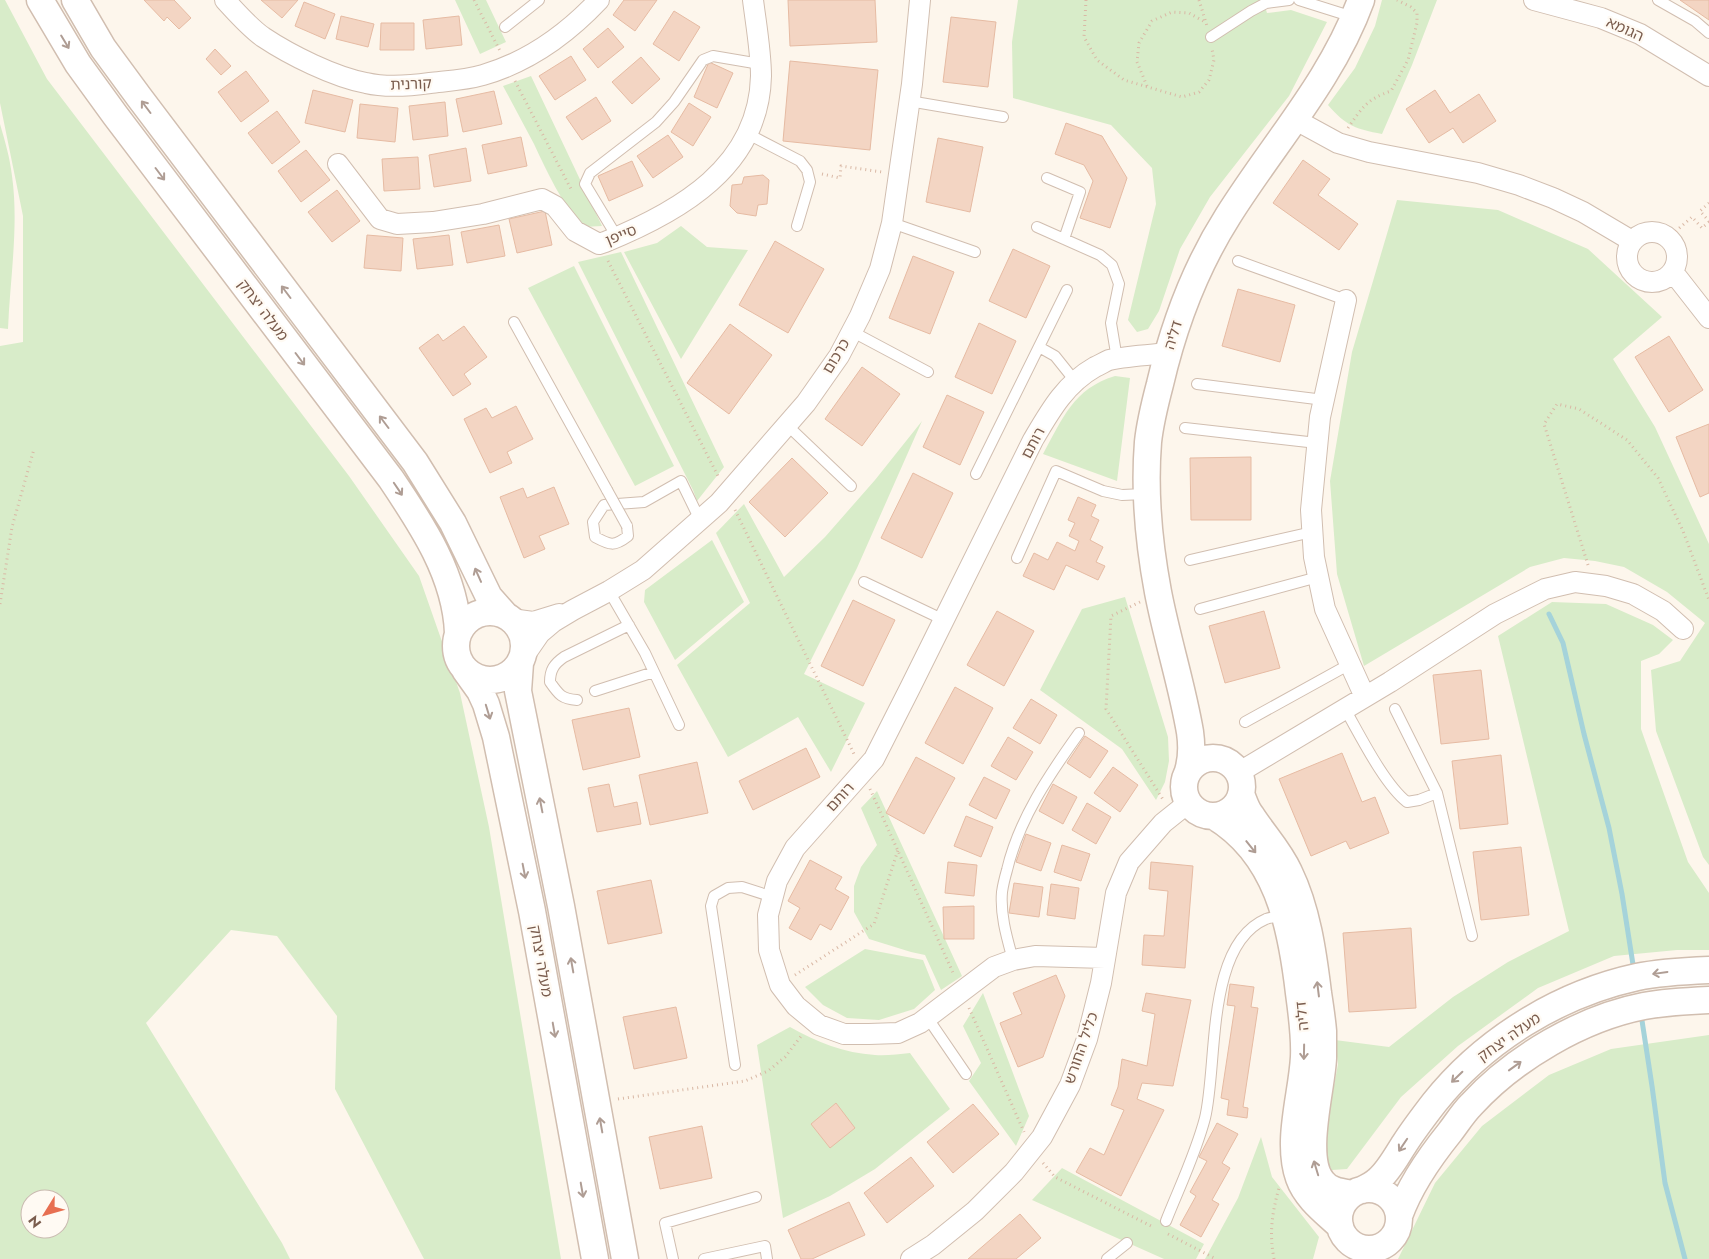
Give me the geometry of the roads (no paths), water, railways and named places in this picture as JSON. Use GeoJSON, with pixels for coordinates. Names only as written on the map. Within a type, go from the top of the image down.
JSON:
{"type":"FeatureCollection","features":[{"type":"Feature","properties":{"kind":"street","name":"מעלה יצחק"},"geometry":{"type":"LineString","coordinates":[[40,0],[78,64],[115,115],[391,479],[427,537],[445,574],[454,602],[458,633]]}},
{"type":"Feature","properties":{"kind":"street","name":"מעלה יצחק"},"geometry":{"type":"LineString","coordinates":[[75,0],[103,48],[139,97],[415,462],[453,523],[489,597],[508,617]]}},
{"type":"Feature","properties":{"kind":"street","name":"קורנית"},"geometry":{"type":"LineString","coordinates":[[225,0],[261,36],[298,58],[366,84],[404,86],[483,75],[519,61],[551,42],[580,21],[599,0]]}},
{"type":"Feature","properties":{"kind":"street","name":"סייפן"},"geometry":{"type":"LineString","coordinates":[[338,164],[380,219],[397,224],[434,222],[483,214],[542,199],[555,206],[575,231],[608,241],[639,228],[675,209],[706,186],[731,160],[748,134],[758,104],[761,75],[753,0]]}},
{"type":"Feature","properties":{"kind":"street","name":"כרכום"},"geometry":{"type":"LineString","coordinates":[[521,661],[540,633],[573,610],[643,570],[700,520],[727,494],[787,425],[806,402],[838,356],[860,316],[880,269],[892,223],[909,101],[920,0]]}},
{"type":"Feature","properties":{"kind":"street","name":"הגומא"},"geometry":{"type":"LineString","coordinates":[[1534,0],[1570,4],[1640,34],[1708,72]]}},
{"type":"Feature","properties":{"kind":"street","name":"דליה"},"geometry":{"type":"LineString","coordinates":[[1188,771],[1192,748],[1187,714],[1158,593],[1148,520],[1148,441],[1154,406],[1182,306],[1211,242],[1294,119],[1320,84],[1338,52],[1358,9]]}},
{"type":"Feature","properties":{"kind":"street"},"geometry":{"type":"LineString","coordinates":[[1294,119],[1338,143],[1368,152],[1478,173],[1519,184],[1583,212],[1632,241]]}},
{"type":"Feature","properties":{"kind":"street"},"geometry":{"type":"LineString","coordinates":[[1649,232],[1658,233],[1668,238],[1675,247],[1677,256],[1677,264],[1673,272],[1663,281],[1654,283],[1638,279],[1631,272],[1626,258],[1632,241],[1638,236],[1649,232]]}},
{"type":"Feature","properties":{"kind":"street"},"geometry":{"type":"LineString","coordinates":[[1673,272],[1709,318]]}},
{"type":"Feature","properties":{"kind":"street"},"geometry":{"type":"LineString","coordinates":[[1346,300],[1320,417],[1311,510],[1312,532],[1314,557],[1325,608],[1365,697]]}},
{"type":"Feature","properties":{"kind":"street","name":"רותם"},"geometry":{"type":"LineString","coordinates":[[1105,958],[1035,956],[1013,960],[994,967],[920,1022],[898,1033],[844,1034],[819,1025],[796,1006],[780,985],[768,950],[768,915],[777,881],[796,848],[874,759],[1033,440],[1053,405],[1075,381],[1107,361],[1168,353]]}},
{"type":"Feature","properties":{"kind":"street"},"geometry":{"type":"LineString","coordinates":[[1240,784],[1345,709],[1495,614],[1519,600],[1545,589],[1575,582],[1606,586],[1634,594],[1663,611],[1683,628]]}},
{"type":"Feature","properties":{"kind":"street","name":"כרכום"},"geometry":{"type":"LineString","coordinates":[[508,617],[533,622],[573,610]]}},
{"type":"Feature","properties":{"kind":"street"},"geometry":{"type":"LineString","coordinates":[[486,612],[493,612],[508,617],[522,632],[525,647],[521,661],[516,669],[507,677],[498,680],[486,680],[475,677],[465,670],[458,660],[456,645],[458,633],[465,623],[474,616],[486,612]]}},
{"type":"Feature","properties":{"kind":"street","name":"מעלה יצחק"},"geometry":{"type":"LineString","coordinates":[[521,661],[518,691],[561,906],[625,1259]]}},
{"type":"Feature","properties":{"kind":"street","name":"מעלה יצחק"},"geometry":{"type":"LineString","coordinates":[[465,670],[480,691],[496,737],[532,911],[595,1259]]}},
{"type":"Feature","properties":{"kind":"street","name":"דליה"},"geometry":{"type":"LineString","coordinates":[[1187,714],[1198,740],[1204,750],[1213,758]]}},
{"type":"Feature","properties":{"kind":"street"},"geometry":{"type":"LineString","coordinates":[[1204,759],[1223,760],[1232,765],[1240,784],[1237,804],[1230,811],[1214,816],[1204,815],[1195,810],[1181,809],[1184,780],[1188,771],[1204,759]]}},
{"type":"Feature","properties":{"kind":"street","name":"דליה"},"geometry":{"type":"LineString","coordinates":[[1240,784],[1249,813],[1274,846],[1289,871],[1308,928],[1323,1029],[1323,1058],[1313,1138],[1313,1156],[1317,1172],[1321,1181],[1337,1192],[1357,1192]]}},
{"type":"Feature","properties":{"kind":"street","name":"כליל החורש"},"geometry":{"type":"LineString","coordinates":[[918,1257],[975,1211],[1014,1172],[1042,1137],[1073,1076],[1087,1039],[1101,983],[1116,892],[1129,862],[1163,824],[1181,809]]}},
{"type":"Feature","properties":{"kind":"street","name":"דליה"},"geometry":{"type":"LineString","coordinates":[[1214,816],[1246,840],[1259,857],[1272,879],[1284,915],[1296,962],[1304,1031],[1304,1057],[1294,1137],[1294,1158],[1299,1178],[1305,1191],[1340,1228]]}},
{"type":"Feature","properties":{"kind":"street","name":"מעלה יצחק"},"geometry":{"type":"LineString","coordinates":[[1357,1192],[1380,1179],[1413,1130],[1448,1085],[1484,1052],[1521,1025],[1552,1008],[1610,984],[1637,977],[1665,973],[1709,970]]}},
{"type":"Feature","properties":{"kind":"street","name":"מעלה יצחק"},"geometry":{"type":"LineString","coordinates":[[1399,1216],[1411,1188],[1437,1148],[1471,1105],[1503,1075],[1537,1051],[1565,1035],[1619,1012],[1644,1006],[1709,1000]]}},
{"type":"Feature","properties":{"kind":"street"},"geometry":{"type":"LineString","coordinates":[[1340,1228],[1346,1239],[1356,1246],[1366,1249],[1376,1248],[1380,1252],[1394,1237],[1398,1227],[1399,1216],[1396,1206],[1383,1192],[1373,1189],[1357,1192],[1346,1200],[1340,1209],[1339,1220],[1340,1228],[1344,1241],[1340,1259]]}},
{"type":"Feature","properties":{"kind":"lane"},"geometry":{"type":"LineString","coordinates":[[505,28],[539,0]]}},
{"type":"Feature","properties":{"kind":"lane"},"geometry":{"type":"LineString","coordinates":[[1211,37],[1266,3],[1289,0]]}},
{"type":"Feature","properties":{"kind":"lane"},"geometry":{"type":"LineString","coordinates":[[1299,0],[1358,9]]}},
{"type":"Feature","properties":{"kind":"lane"},"geometry":{"type":"LineString","coordinates":[[1658,0],[1695,22],[1709,33]]}},
{"type":"Feature","properties":{"kind":"lane"},"geometry":{"type":"LineString","coordinates":[[608,241],[585,184],[590,173],[656,122],[674,102],[702,60],[713,56],[760,64]]}},
{"type":"Feature","properties":{"kind":"lane"},"geometry":{"type":"LineString","coordinates":[[909,101],[1003,118]]}},
{"type":"Feature","properties":{"kind":"lane"},"geometry":{"type":"LineString","coordinates":[[748,134],[800,161],[807,170],[810,182],[798,226]]}},
{"type":"Feature","properties":{"kind":"lane"},"geometry":{"type":"LineString","coordinates":[[1047,178],[1080,192],[1064,239]]}},
{"type":"Feature","properties":{"kind":"lane"},"geometry":{"type":"LineString","coordinates":[[892,223],[975,252]]}},
{"type":"Feature","properties":{"kind":"lane"},"geometry":{"type":"LineString","coordinates":[[1038,227],[1100,254],[1112,265],[1119,284],[1111,323],[1116,359]]}},
{"type":"Feature","properties":{"kind":"lane"},"geometry":{"type":"LineString","coordinates":[[1238,261],[1346,300]]}},
{"type":"Feature","properties":{"kind":"lane"},"geometry":{"type":"LineString","coordinates":[[976,474],[1067,290]]}},
{"type":"Feature","properties":{"kind":"lane"},"geometry":{"type":"LineString","coordinates":[[514,322],[607,490],[627,526],[628,536],[619,543],[608,544],[595,537],[593,522],[604,505],[644,502],[681,481],[700,520]]}},
{"type":"Feature","properties":{"kind":"lane"},"geometry":{"type":"LineString","coordinates":[[851,332],[928,372]]}},
{"type":"Feature","properties":{"kind":"lane"},"geometry":{"type":"LineString","coordinates":[[1039,346],[1056,356],[1075,381]]}},
{"type":"Feature","properties":{"kind":"lane"},"geometry":{"type":"LineString","coordinates":[[1197,384],[1324,400]]}},
{"type":"Feature","properties":{"kind":"lane"},"geometry":{"type":"LineString","coordinates":[[787,425],[851,486]]}},
{"type":"Feature","properties":{"kind":"lane"},"geometry":{"type":"LineString","coordinates":[[1185,428],[1317,443]]}},
{"type":"Feature","properties":{"kind":"lane"},"geometry":{"type":"LineString","coordinates":[[1017,558],[1056,471],[1103,491],[1122,494],[1148,494]]}},
{"type":"Feature","properties":{"kind":"lane"},"geometry":{"type":"LineString","coordinates":[[1190,560],[1312,532]]}},
{"type":"Feature","properties":{"kind":"lane"},"geometry":{"type":"LineString","coordinates":[[1200,610],[1318,577]]}},
{"type":"Feature","properties":{"kind":"lane"},"geometry":{"type":"LineString","coordinates":[[864,582],[944,620]]}},
{"type":"Feature","properties":{"kind":"lane"},"geometry":{"type":"LineString","coordinates":[[609,591],[645,653],[679,725]]}},
{"type":"Feature","properties":{"kind":"lane"},"geometry":{"type":"LineString","coordinates":[[578,700],[566,699],[558,693],[550,682],[550,674],[554,663],[629,625]]}},
{"type":"Feature","properties":{"kind":"lane"},"geometry":{"type":"LineString","coordinates":[[1245,722],[1350,664]]}},
{"type":"Feature","properties":{"kind":"lane"},"geometry":{"type":"LineString","coordinates":[[595,691],[654,672]]}},
{"type":"Feature","properties":{"kind":"lane"},"geometry":{"type":"LineString","coordinates":[[1395,708],[1436,793],[1472,936]]}},
{"type":"Feature","properties":{"kind":"lane"},"geometry":{"type":"LineString","coordinates":[[1345,709],[1398,795],[1407,802],[1419,800],[1436,793]]}},
{"type":"Feature","properties":{"kind":"lane"},"geometry":{"type":"LineString","coordinates":[[1013,960],[1003,920],[1002,892],[1011,852],[1028,813],[1048,778],[1079,733]]}},
{"type":"Feature","properties":{"kind":"lane"},"geometry":{"type":"LineString","coordinates":[[735,1065],[711,906],[714,896],[728,888],[742,888],[772,897]]}},
{"type":"Feature","properties":{"kind":"lane"},"geometry":{"type":"LineString","coordinates":[[1166,1221],[1205,1118],[1218,1000],[1225,971],[1233,950],[1250,930],[1266,920],[1284,915]]}},
{"type":"Feature","properties":{"kind":"lane"},"geometry":{"type":"LineString","coordinates":[[927,1017],[966,1074]]}},
{"type":"Feature","properties":{"kind":"lane"},"geometry":{"type":"LineString","coordinates":[[673,1259],[665,1223],[756,1197]]}},
{"type":"Feature","properties":{"kind":"lane"},"geometry":{"type":"LineString","coordinates":[[1107,1259],[1127,1243]]}},
{"type":"Feature","properties":{"kind":"lane"},"geometry":{"type":"LineString","coordinates":[[704,1259],[764,1246],[767,1259]]}},
{"type":"Feature","properties":{"kind":"waterway"},"geometry":{"type":"LineString","coordinates":[[1549,614],[1563,643],[1584,734],[1609,828],[1634,971]]}},
{"type":"Feature","properties":{"kind":"waterway"},"geometry":{"type":"LineString","coordinates":[[1641,1014],[1665,1183],[1685,1259]]}}]}
